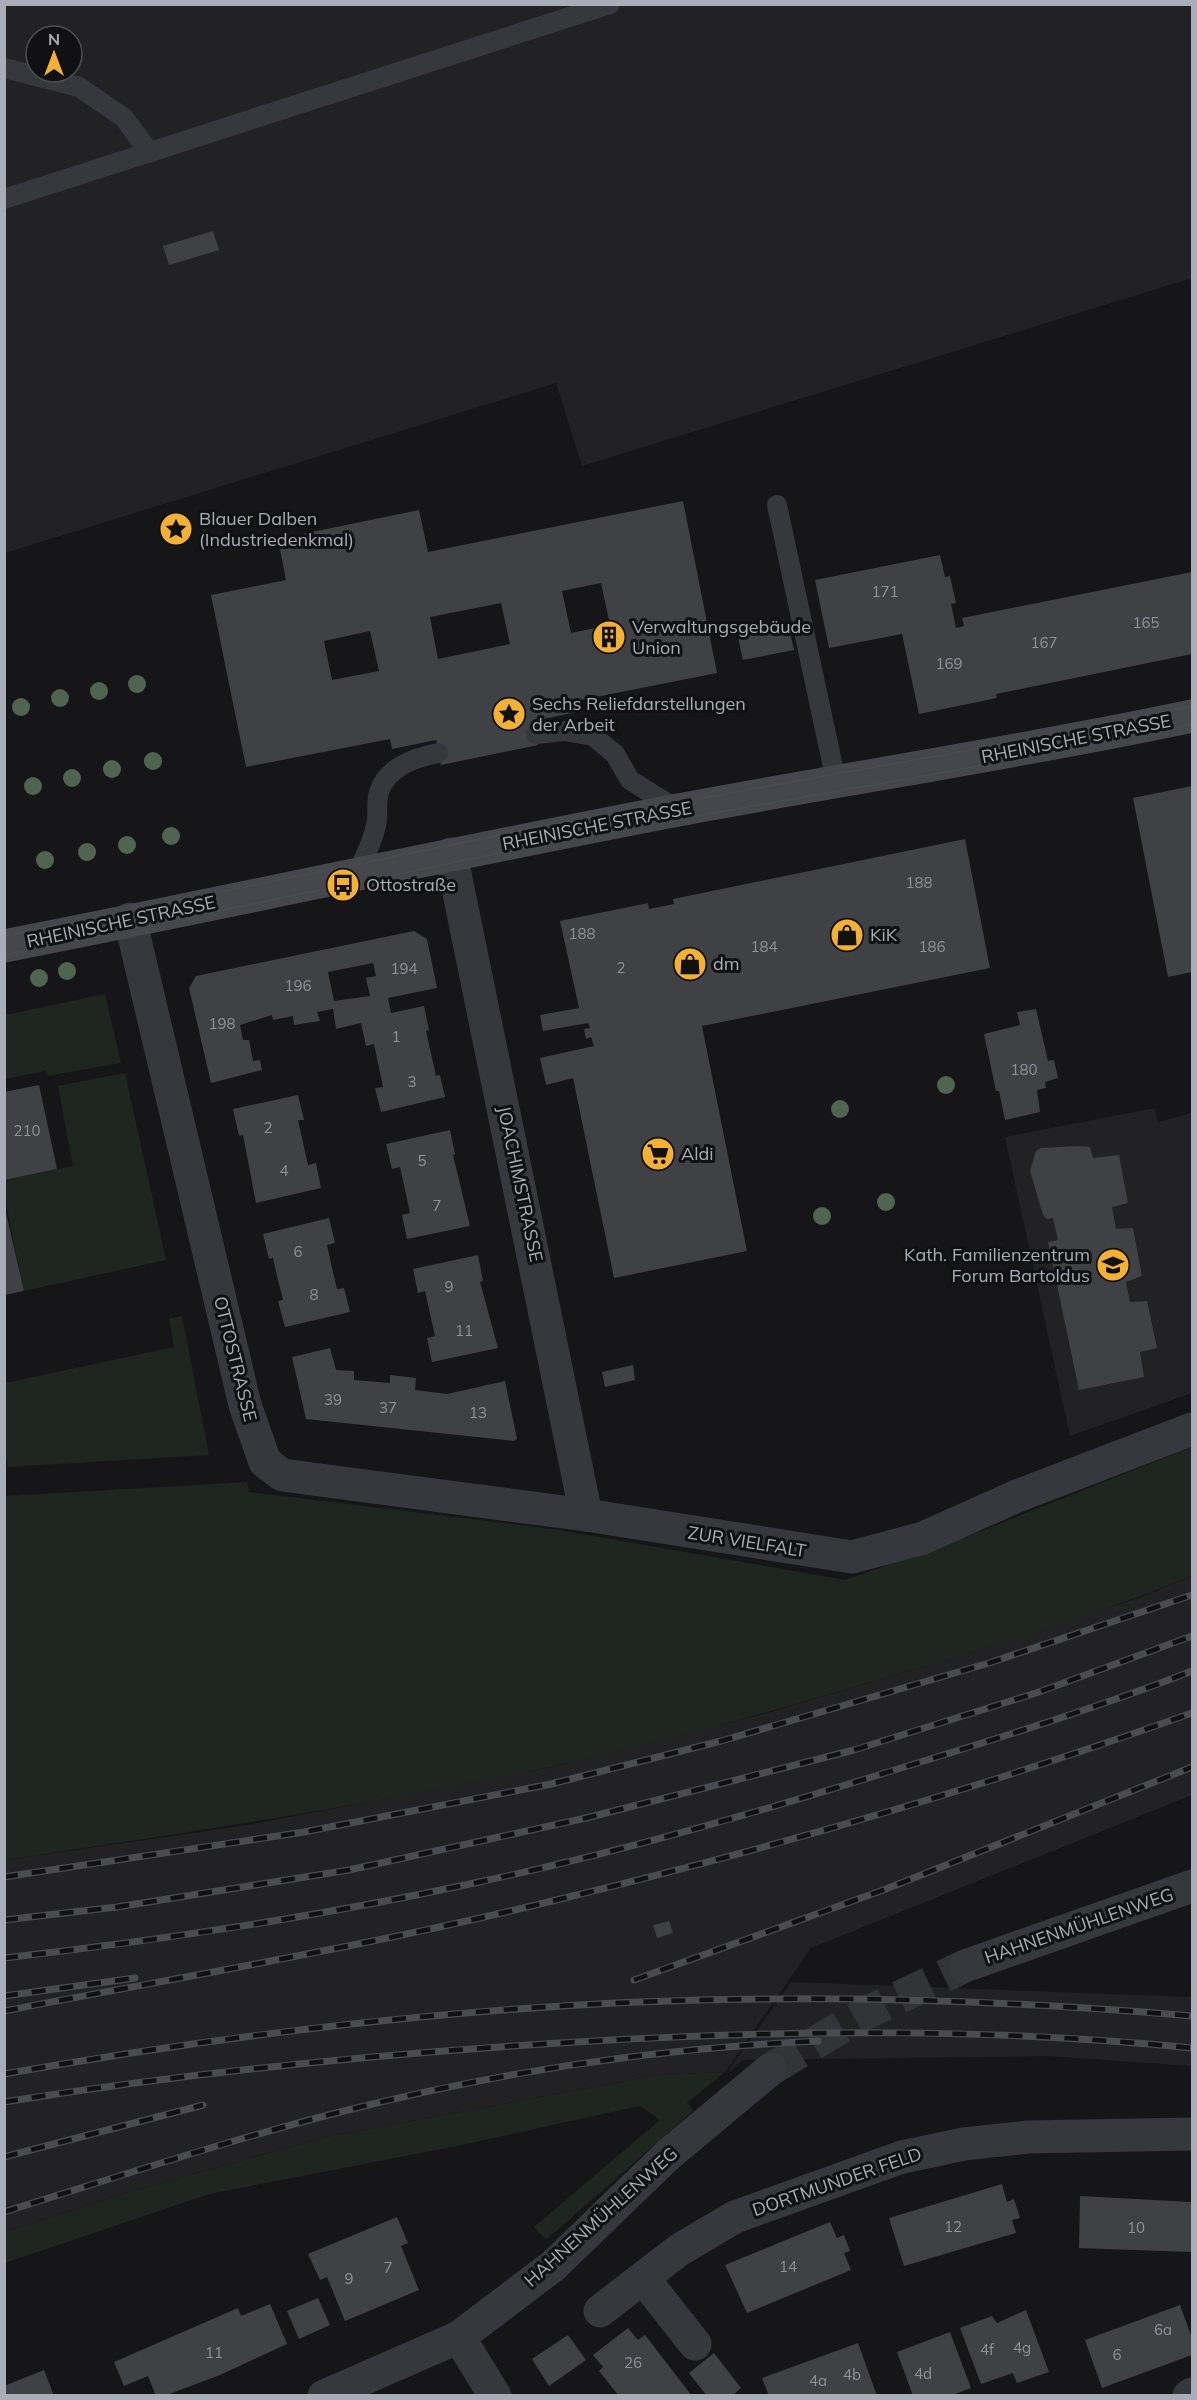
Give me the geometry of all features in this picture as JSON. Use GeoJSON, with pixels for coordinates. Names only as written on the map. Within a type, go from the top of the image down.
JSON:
{"type":"FeatureCollection","features":[{"type":"Feature","properties":{"kind":"main road","name":"RHEINISCHE STRASSE"},"geometry":{"type":"LineString","coordinates":[[4,946],[678,810],[1070,741],[1192,716]]}},
{"type":"Feature","properties":{"kind":"street","name":"JOACHIMSTRASSE"},"geometry":{"type":"LineString","coordinates":[[451,854],[586,1515]]}},
{"type":"Feature","properties":{"kind":"street","name":"OTTOSTRASSE"},"geometry":{"type":"LineString","coordinates":[[130,919],[245,1405],[265,1462],[282,1475]]}},
{"type":"Feature","properties":{"kind":"street","name":"ZUR VIELFALT"},"geometry":{"type":"LineString","coordinates":[[282,1475],[586,1515],[852,1557],[923,1538],[1017,1496],[1192,1429]]}},
{"type":"Feature","properties":{"kind":"street","name":"HAHNENMÜHLENWEG"},"geometry":{"type":"LineString","coordinates":[[965,1966],[1192,1886]]}},
{"type":"Feature","properties":{"kind":"street","name":"HAHNENMÜHLENWEG"},"geometry":{"type":"LineString","coordinates":[[324,2396],[459,2337],[553,2266],[669,2154],[771,2069]]}},
{"type":"Feature","properties":{"kind":"street","name":"DORTMUNDER FELD"},"geometry":{"type":"LineString","coordinates":[[600,2311],[706,2232],[735,2217],[903,2157],[964,2144],[1028,2137],[1192,2134]]}},
{"type":"Feature","properties":{"kind":"street"},"geometry":{"type":"LineString","coordinates":[[643,2278],[695,2344]]}},
{"type":"Feature","properties":{"kind":"street"},"geometry":{"type":"LineString","coordinates":[[459,2337],[495,2396]]}},
{"type":"Feature","properties":{"kind":"lane"},"geometry":{"type":"LineString","coordinates":[[4,199],[610,4]]}},
{"type":"Feature","properties":{"kind":"lane"},"geometry":{"type":"LineString","coordinates":[[4,68],[79,87],[124,118],[150,153]]}},
{"type":"Feature","properties":{"kind":"lane"},"geometry":{"type":"LineString","coordinates":[[777,505],[836,781]]}},
{"type":"Feature","properties":{"kind":"lane"},"geometry":{"type":"LineString","coordinates":[[536,734],[565,731],[593,736],[615,754],[630,780],[678,810]]}},
{"type":"Feature","properties":{"kind":"lane"},"geometry":{"type":"LineString","coordinates":[[358,873],[377,820],[379,792],[387,778],[400,766],[418,757],[438,753]]}},
{"type":"Feature","properties":{"kind":"shaded area"},"geometry":{"type":"Polygon","coordinates":[[[5,5],[1192,5],[1192,278],[582,466],[556,383],[5,553],[5,5]]]}},
{"type":"Feature","properties":{"kind":"shaded area"},"geometry":{"type":"Polygon","coordinates":[[[105,994],[121,1063],[47,1076],[46,1071],[5,1079],[5,1015],[105,994]]]}},
{"type":"Feature","properties":{"kind":"shaded area"},"geometry":{"type":"Polygon","coordinates":[[[125,1073],[166,1260],[24,1291],[5,1199],[4,1180],[73,1166],[58,1086],[125,1073]]]}},
{"type":"Feature","properties":{"kind":"shaded area","name":"Kath. Familienzentrum Forum Bartoldus"},"geometry":{"type":"Polygon","coordinates":[[[1155,1108],[1158,1122],[1192,1113],[1192,1393],[1070,1436],[1005,1137],[1155,1108]]]}},
{"type":"Feature","properties":{"kind":"shaded area"},"geometry":{"type":"Polygon","coordinates":[[[182,1316],[209,1455],[8,1467],[4,1451],[5,1383],[174,1347],[169,1319],[182,1316]]]}},
{"type":"Feature","properties":{"kind":"shaded area"},"geometry":{"type":"Polygon","coordinates":[[[1192,1447],[1192,1576],[1082,1617],[970,1653],[809,1700],[680,1736],[550,1767],[346,1806],[5,1860],[5,1496],[247,1482],[249,1492],[553,1529],[845,1580],[951,1543],[1192,1447]]]}},
{"type":"Feature","properties":{"kind":"shaded area"},"geometry":{"type":"Polygon","coordinates":[[[1192,1576],[1192,1795],[811,1948],[725,2072],[658,2075],[326,2137],[122,2194],[5,2232],[4,1860],[242,1826],[552,1767],[764,1714],[969,1653],[1144,1596],[1192,1576]]]}},
{"type":"Feature","properties":{"kind":"shaded area"},"geometry":{"type":"Polygon","coordinates":[[[791,1982],[1192,1997],[1192,2066],[1048,2056],[743,2060],[726,2074],[791,1982]]]}},
{"type":"Feature","properties":{"kind":"shaded area"},"geometry":{"type":"Polygon","coordinates":[[[725,2072],[687,2103],[694,2110],[546,2240],[534,2227],[660,2120],[640,2106],[457,2146],[209,2194],[5,2263],[5,2232],[122,2194],[326,2137],[658,2075],[725,2072]]]}},
{"type":"Feature","properties":{"kind":"building"},"geometry":{"type":"Polygon","coordinates":[[[213,231],[219,250],[169,265],[163,246],[213,231]]]}},
{"type":"Feature","properties":{"kind":"building","name":"Verwaltungsgebäude Union"},"geometry":{"type":"Polygon","coordinates":[[[683,501],[717,673],[576,701],[578,712],[533,721],[538,745],[441,765],[436,740],[392,749],[390,739],[246,767],[211,595],[286,580],[278,539],[419,510],[428,552],[683,501]],[[601,583],[562,591],[571,633],[610,625],[601,583]],[[501,603],[430,617],[438,659],[510,644],[501,603]],[[370,631],[324,641],[332,680],[379,671],[370,631]]]}},
{"type":"Feature","properties":{"kind":"building"},"geometry":{"type":"Polygon","coordinates":[[[940,555],[945,577],[950,576],[956,603],[951,604],[956,628],[964,626],[962,618],[1192,572],[1192,654],[996,694],[997,698],[919,714],[902,634],[829,648],[815,580],[940,555]]]}},
{"type":"Feature","properties":{"kind":"building"},"geometry":{"type":"Polygon","coordinates":[[[788,623],[794,650],[743,660],[737,633],[788,623]]]}},
{"type":"Feature","properties":{"kind":"building"},"geometry":{"type":"Polygon","coordinates":[[[1192,786],[1192,972],[1168,977],[1133,798],[1192,786]]]}},
{"type":"Feature","properties":{"kind":"building"},"geometry":{"type":"Polygon","coordinates":[[[965,839],[990,968],[702,1026],[747,1251],[614,1278],[573,1078],[546,1085],[540,1058],[594,1046],[591,1037],[586,1039],[584,1029],[590,1028],[588,1023],[543,1031],[540,1015],[579,1008],[560,921],[648,903],[649,909],[674,904],[673,899],[965,839]]]}},
{"type":"Feature","properties":{"kind":"building"},"geometry":{"type":"Polygon","coordinates":[[[414,931],[427,939],[437,988],[388,998],[391,1013],[424,1006],[429,1030],[426,1031],[436,1076],[440,1075],[445,1097],[381,1112],[375,1088],[383,1087],[374,1044],[366,1046],[361,1023],[336,1029],[333,1009],[317,1012],[320,1021],[294,1025],[293,1016],[273,1020],[272,1015],[240,1025],[243,1040],[249,1040],[253,1061],[260,1060],[262,1070],[211,1083],[189,988],[196,976],[414,931]],[[373,963],[328,972],[334,1001],[370,996],[366,978],[376,976],[373,963]]]}},
{"type":"Feature","properties":{"kind":"building"},"geometry":{"type":"Polygon","coordinates":[[[1036,1009],[1048,1061],[1054,1060],[1058,1078],[1045,1082],[1046,1088],[1037,1090],[1040,1112],[1005,1120],[999,1091],[996,1091],[984,1034],[1020,1025],[1017,1012],[1036,1009]]]}},
{"type":"Feature","properties":{"kind":"building"},"geometry":{"type":"Polygon","coordinates":[[[39,1085],[57,1169],[4,1180],[4,1092],[39,1085]]]}},
{"type":"Feature","properties":{"kind":"building"},"geometry":{"type":"Polygon","coordinates":[[[298,1095],[304,1120],[298,1120],[308,1165],[316,1163],[321,1188],[256,1203],[243,1135],[239,1136],[233,1109],[298,1095]]]}},
{"type":"Feature","properties":{"kind":"building"},"geometry":{"type":"Polygon","coordinates":[[[450,1130],[455,1154],[453,1155],[470,1226],[407,1239],[402,1215],[410,1213],[400,1167],[392,1169],[386,1144],[450,1130]]]}},
{"type":"Feature","properties":{"kind":"building"},"geometry":{"type":"Polygon","coordinates":[[[1090,1147],[1093,1158],[1119,1155],[1128,1203],[1112,1207],[1116,1229],[1133,1228],[1142,1276],[1126,1282],[1130,1302],[1147,1301],[1157,1348],[1140,1352],[1144,1377],[1079,1390],[1048,1242],[1058,1240],[1053,1218],[1047,1219],[1043,1215],[1030,1171],[1036,1151],[1041,1148],[1090,1147]]]}},
{"type":"Feature","properties":{"kind":"building"},"geometry":{"type":"Polygon","coordinates":[[[4,1204],[24,1291],[4,1295],[4,1204]]]}},
{"type":"Feature","properties":{"kind":"building"},"geometry":{"type":"Polygon","coordinates":[[[329,1218],[335,1243],[327,1245],[332,1268],[337,1289],[344,1288],[350,1312],[285,1327],[278,1301],[283,1300],[273,1258],[269,1259],[263,1234],[329,1218]]]}},
{"type":"Feature","properties":{"kind":"building"},"geometry":{"type":"Polygon","coordinates":[[[478,1255],[483,1281],[480,1282],[498,1348],[432,1362],[427,1338],[435,1336],[425,1291],[418,1293],[413,1269],[478,1255]]]}},
{"type":"Feature","properties":{"kind":"building"},"geometry":{"type":"Polygon","coordinates":[[[330,1348],[336,1370],[354,1371],[354,1380],[390,1383],[390,1375],[416,1378],[415,1390],[447,1394],[505,1381],[517,1439],[514,1441],[306,1419],[292,1357],[330,1348]]]}},
{"type":"Feature","properties":{"kind":"building"},"geometry":{"type":"Polygon","coordinates":[[[633,1365],[635,1380],[605,1387],[602,1372],[633,1365]]]}},
{"type":"Feature","properties":{"kind":"building"},"geometry":{"type":"Polygon","coordinates":[[[669,1921],[673,1933],[657,1938],[653,1925],[669,1921]]]}},
{"type":"Feature","properties":{"kind":"building"},"geometry":{"type":"Polygon","coordinates":[[[1002,2184],[1007,2202],[1014,2199],[1020,2218],[1012,2220],[1016,2233],[904,2266],[889,2218],[1002,2184]]]}},
{"type":"Feature","properties":{"kind":"building"},"geometry":{"type":"Polygon","coordinates":[[[1080,2196],[1192,2202],[1191,2252],[1079,2248],[1080,2196]]]}},
{"type":"Feature","properties":{"kind":"building"},"geometry":{"type":"Polygon","coordinates":[[[397,2217],[408,2243],[401,2246],[419,2290],[345,2321],[327,2277],[320,2280],[308,2254],[397,2217]]]}},
{"type":"Feature","properties":{"kind":"building"},"geometry":{"type":"Polygon","coordinates":[[[830,2222],[837,2238],[844,2235],[850,2251],[844,2253],[851,2270],[747,2313],[725,2265],[830,2222]]]}},
{"type":"Feature","properties":{"kind":"building"},"geometry":{"type":"Polygon","coordinates":[[[318,2298],[330,2325],[299,2339],[287,2311],[318,2298]]]}},
{"type":"Feature","properties":{"kind":"building"},"geometry":{"type":"Polygon","coordinates":[[[270,2304],[287,2344],[220,2375],[164,2396],[156,2396],[148,2376],[124,2386],[114,2362],[238,2308],[241,2316],[270,2304]]]}},
{"type":"Feature","properties":{"kind":"building"},"geometry":{"type":"Polygon","coordinates":[[[1180,2305],[1192,2338],[1192,2355],[1102,2388],[1085,2340],[1180,2305]]]}},
{"type":"Feature","properties":{"kind":"building"},"geometry":{"type":"Polygon","coordinates":[[[1026,2310],[1049,2372],[1017,2383],[1013,2373],[981,2384],[960,2328],[992,2316],[997,2323],[1026,2310]]]}},
{"type":"Feature","properties":{"kind":"building"},"geometry":{"type":"Polygon","coordinates":[[[628,2328],[638,2340],[645,2335],[692,2396],[619,2396],[599,2371],[603,2367],[593,2355],[628,2328]]]}},
{"type":"Feature","properties":{"kind":"building"},"geometry":{"type":"Polygon","coordinates":[[[950,2332],[971,2388],[950,2396],[913,2396],[897,2352],[950,2332]]]}},
{"type":"Feature","properties":{"kind":"building"},"geometry":{"type":"Polygon","coordinates":[[[568,2335],[586,2360],[549,2386],[532,2359],[568,2335]]]}},
{"type":"Feature","properties":{"kind":"building"},"geometry":{"type":"Polygon","coordinates":[[[858,2343],[877,2396],[769,2396],[762,2378],[858,2343]]]}},
{"type":"Feature","properties":{"kind":"building"},"geometry":{"type":"Polygon","coordinates":[[[714,2353],[741,2388],[732,2396],[707,2396],[689,2373],[714,2353]]]}},
{"type":"Feature","properties":{"kind":"building"},"geometry":{"type":"Polygon","coordinates":[[[44,2370],[54,2396],[4,2396],[4,2386],[44,2370]]]}},
{"type":"Feature","properties":{"kind":"tunnel"},"geometry":{"type":"LineString","coordinates":[[771,2069],[862,2015],[965,1966]]}},
{"type":"Feature","properties":{"kind":"tram line"},"geometry":{"type":"LineString","coordinates":[[4,936],[534,828],[1032,739],[1192,706]]}},
{"type":"Feature","properties":{"kind":"tram line"},"geometry":{"type":"LineString","coordinates":[[4,955],[583,836],[957,770],[1192,724]]}},
{"type":"Feature","properties":{"kind":"railway"},"geometry":{"type":"LineString","coordinates":[[4,1877],[304,1832],[551,1784],[721,1741],[989,1663],[1192,1595]]}},
{"type":"Feature","properties":{"kind":"railway"},"geometry":{"type":"LineString","coordinates":[[4,1920],[117,1907],[349,1870],[586,1818],[854,1750],[1036,1693],[1192,1636]]}},
{"type":"Feature","properties":{"kind":"railway"},"geometry":{"type":"LineString","coordinates":[[4,1958],[183,1935],[302,1916],[420,1894],[585,1858],[744,1815],[938,1757],[1084,1710],[1192,1671]]}},
{"type":"Feature","properties":{"kind":"railway"},"geometry":{"type":"LineString","coordinates":[[4,2011],[413,1933],[630,1882],[792,1839],[953,1792],[1192,1713]]}},
{"type":"Feature","properties":{"kind":"railway"},"geometry":{"type":"LineString","coordinates":[[634,1980],[886,1889],[1192,1767]]}},
{"type":"Feature","properties":{"kind":"railway"},"geometry":{"type":"LineString","coordinates":[[4,1996],[135,1978]]}},
{"type":"Feature","properties":{"kind":"railway"},"geometry":{"type":"LineString","coordinates":[[4,2074],[287,2031],[571,2005],[761,1999],[869,1999],[1031,2005],[1192,2016]]}},
{"type":"Feature","properties":{"kind":"railway"},"geometry":{"type":"LineString","coordinates":[[4,2102],[151,2081],[298,2064],[446,2051],[669,2037],[818,2033],[968,2034],[1192,2048]]}},
{"type":"Feature","properties":{"kind":"railway"},"geometry":{"type":"LineString","coordinates":[[4,2212],[265,2132],[409,2095],[584,2063],[701,2049],[818,2041]]}},
{"type":"Feature","properties":{"kind":"railway"},"geometry":{"type":"LineString","coordinates":[[4,2157],[203,2105]]}},
{"type":"Feature","properties":{"kind":"place","name":"Blauer Dalben (Industriedenkmal)"},"geometry":{"type":"Point","coordinates":[176,529]}},
{"type":"Feature","properties":{"kind":"place","name":"Verwaltungsgebäude Union"},"geometry":{"type":"Point","coordinates":[609,637]}},
{"type":"Feature","properties":{"kind":"place","name":"Sechs Reliefdarstellungen der Arbeit"},"geometry":{"type":"Point","coordinates":[509,714]}},
{"type":"Feature","properties":{"kind":"place","name":"Ottostraße"},"geometry":{"type":"Point","coordinates":[343,885]}},
{"type":"Feature","properties":{"kind":"place","name":"KiK"},"geometry":{"type":"Point","coordinates":[847,935]}},
{"type":"Feature","properties":{"kind":"place","name":"dm"},"geometry":{"type":"Point","coordinates":[690,964]}},
{"type":"Feature","properties":{"kind":"place","name":"Aldi"},"geometry":{"type":"Point","coordinates":[658,1154]}},
{"type":"Feature","properties":{"kind":"place","name":"Kath. Familienzentrum Forum Bartoldus"},"geometry":{"type":"Point","coordinates":[1113,1265]}}]}
